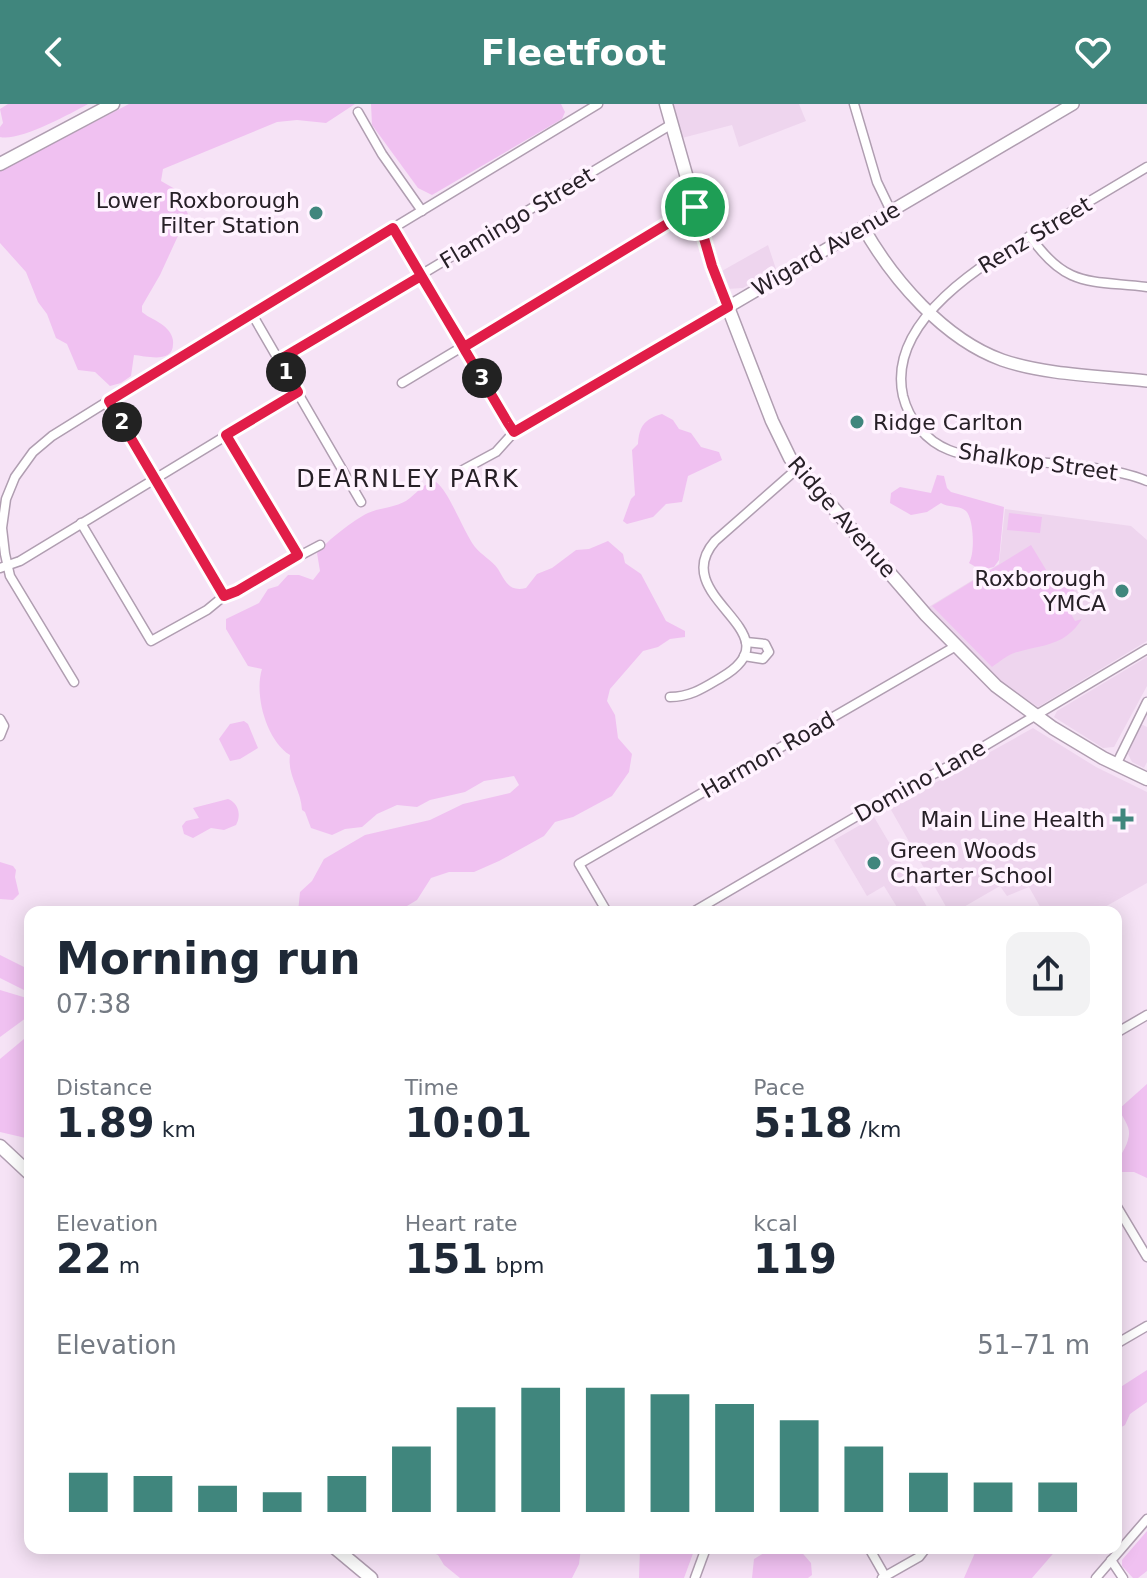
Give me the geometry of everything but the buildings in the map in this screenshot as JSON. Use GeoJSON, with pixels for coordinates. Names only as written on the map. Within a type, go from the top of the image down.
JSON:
{"type":"FeatureCollection","features":[{"type":"Feature","properties":{"kind":"main road"},"geometry":{"type":"LineString","coordinates":[[0,164],[113,104]]}},
{"type":"Feature","properties":{"kind":"main road","name":"Ridge Avenue"},"geometry":{"type":"LineString","coordinates":[[666,104],[712,266],[778,435],[798,468],[876,560],[996,686],[1035,716],[1116,765],[1147,779]]}},
{"type":"Feature","properties":{"kind":"main road"},"geometry":{"type":"LineString","coordinates":[[0,1146],[24,1168]]}},
{"type":"Feature","properties":{"kind":"main road"},"geometry":{"type":"LineString","coordinates":[[342,1554],[371,1578]]}},
{"type":"Feature","properties":{"kind":"street"},"geometry":{"type":"LineString","coordinates":[[74,682],[4,567],[3,515],[9,491],[19,470],[45,441],[422,211],[584,108],[598,104]]}},
{"type":"Feature","properties":{"kind":"street"},"geometry":{"type":"LineString","coordinates":[[854,104],[877,182],[891,211]]}},
{"type":"Feature","properties":{"kind":"street","name":"Wigard Avenue"},"geometry":{"type":"LineString","coordinates":[[459,472],[492,454],[514,432],[1073,104]]}},
{"type":"Feature","properties":{"kind":"street"},"geometry":{"type":"LineString","coordinates":[[358,112],[382,154],[422,211]]}},
{"type":"Feature","properties":{"kind":"street","name":"Flamingo Street"},"geometry":{"type":"LineString","coordinates":[[279,360],[672,124]]}},
{"type":"Feature","properties":{"kind":"street","name":"Renz Street"},"geometry":{"type":"LineString","coordinates":[[931,314],[970,274],[1147,167]]}},
{"type":"Feature","properties":{"kind":"street"},"geometry":{"type":"LineString","coordinates":[[402,383],[695,207]]}},
{"type":"Feature","properties":{"kind":"street"},"geometry":{"type":"LineString","coordinates":[[863,227],[893,274],[931,314],[974,346],[1002,360],[1034,368],[1147,381]]}},
{"type":"Feature","properties":{"kind":"street"},"geometry":{"type":"LineString","coordinates":[[393,228],[514,432]]}},
{"type":"Feature","properties":{"kind":"street"},"geometry":{"type":"LineString","coordinates":[[1030,236],[1050,263],[1070,276],[1147,287]]}},
{"type":"Feature","properties":{"kind":"street"},"geometry":{"type":"LineString","coordinates":[[252,314],[361,502]]}},
{"type":"Feature","properties":{"kind":"street","name":"Shalkop Street"},"geometry":{"type":"LineString","coordinates":[[931,314],[909,343],[901,377],[909,413],[933,441],[962,454],[1120,473],[1147,481]]}},
{"type":"Feature","properties":{"kind":"street"},"geometry":{"type":"LineString","coordinates":[[4,567],[298,392]]}},
{"type":"Feature","properties":{"kind":"street"},"geometry":{"type":"LineString","coordinates":[[109,401],[224,596]]}},
{"type":"Feature","properties":{"kind":"street"},"geometry":{"type":"LineString","coordinates":[[226,435],[298,555]]}},
{"type":"Feature","properties":{"kind":"street"},"geometry":{"type":"LineString","coordinates":[[670,697],[693,694],[736,668],[744,656],[746,642],[741,627],[707,586],[703,574],[706,556],[715,541],[798,468]]}},
{"type":"Feature","properties":{"kind":"street"},"geometry":{"type":"LineString","coordinates":[[81,523],[151,641],[207,610],[224,596],[320,545]]}},
{"type":"Feature","properties":{"kind":"street"},"geometry":{"type":"LineString","coordinates":[[744,656],[763,659],[769,652],[765,644],[746,642]]}},
{"type":"Feature","properties":{"kind":"street","name":"Harmon Road"},"geometry":{"type":"LineString","coordinates":[[604,906],[579,864],[956,646]]}},
{"type":"Feature","properties":{"kind":"street","name":"Domino Lane"},"geometry":{"type":"LineString","coordinates":[[703,906],[1147,649]]}},
{"type":"Feature","properties":{"kind":"street"},"geometry":{"type":"LineString","coordinates":[[1116,765],[1147,702]]}},
{"type":"Feature","properties":{"kind":"street"},"geometry":{"type":"LineString","coordinates":[[0,736],[2,723]]}},
{"type":"Feature","properties":{"kind":"street"},"geometry":{"type":"LineString","coordinates":[[1122,1030],[1147,1015]]}},
{"type":"Feature","properties":{"kind":"street"},"geometry":{"type":"LineString","coordinates":[[1122,1215],[1147,1257]]}},
{"type":"Feature","properties":{"kind":"street"},"geometry":{"type":"LineString","coordinates":[[1122,1341],[1147,1326]]}},
{"type":"Feature","properties":{"kind":"street"},"geometry":{"type":"LineString","coordinates":[[1122,1547],[1147,1519]]}},
{"type":"Feature","properties":{"kind":"street"},"geometry":{"type":"LineString","coordinates":[[695,1578],[704,1554]]}},
{"type":"Feature","properties":{"kind":"street"},"geometry":{"type":"LineString","coordinates":[[872,1554],[884,1577],[921,1554]]}},
{"type":"Feature","properties":{"kind":"street"},"geometry":{"type":"LineString","coordinates":[[1096,1578],[1116,1554]]}},
{"type":"Feature","properties":{"kind":"street"},"geometry":{"type":"LineString","coordinates":[[1111,1560],[1123,1578]]}},
{"type":"Feature","properties":{"kind":"shaded area"},"geometry":{"type":"Polygon","coordinates":[[[8,104],[88,104],[31,131],[0,137],[3,123],[0,109],[8,104]]]}},
{"type":"Feature","properties":{"kind":"shaded area"},"geometry":{"type":"Polygon","coordinates":[[[129,104],[355,104],[326,123],[297,120],[277,122],[163,169],[161,181],[175,189],[188,214],[142,306],[142,312],[169,332],[173,341],[172,350],[164,357],[134,355],[131,376],[110,386],[95,372],[78,370],[67,344],[56,338],[26,272],[0,243],[0,171],[129,104]]]}},
{"type":"Feature","properties":{"kind":"shaded area"},"geometry":{"type":"Polygon","coordinates":[[[371,104],[561,104],[565,112],[562,119],[432,195],[418,188],[372,125],[371,104]]]}},
{"type":"Feature","properties":{"kind":"shaded area"},"geometry":{"type":"Polygon","coordinates":[[[673,104],[799,104],[806,121],[739,147],[732,125],[682,138],[673,104]]]}},
{"type":"Feature","properties":{"kind":"shaded area"},"geometry":{"type":"Polygon","coordinates":[[[768,245],[776,269],[743,288],[727,289],[720,272],[768,245]]]}},
{"type":"Feature","properties":{"kind":"shaded area"},"geometry":{"type":"Polygon","coordinates":[[[662,414],[673,420],[679,429],[691,433],[701,447],[719,452],[722,460],[688,476],[682,502],[666,504],[653,517],[627,524],[623,521],[635,495],[632,450],[638,444],[644,424],[662,414]]]}},
{"type":"Feature","properties":{"kind":"shaded area"},"geometry":{"type":"Polygon","coordinates":[[[937,475],[944,476],[951,492],[1004,507],[999,560],[994,567],[981,570],[969,563],[973,537],[969,515],[963,509],[941,503],[927,512],[911,515],[890,503],[891,493],[900,487],[931,493],[937,475]]]}},
{"type":"Feature","properties":{"kind":"shaded area"},"geometry":{"type":"Polygon","coordinates":[[[436,482],[441,487],[475,547],[516,589],[526,588],[537,574],[552,568],[576,550],[589,549],[608,541],[623,554],[625,563],[641,574],[666,621],[685,631],[685,637],[670,639],[658,647],[643,651],[610,689],[607,701],[615,715],[618,738],[632,754],[629,772],[612,796],[573,817],[555,822],[544,836],[499,861],[474,872],[449,872],[431,878],[417,900],[407,906],[299,906],[300,892],[312,881],[324,859],[365,835],[430,820],[463,804],[510,793],[519,785],[514,776],[484,781],[465,792],[430,800],[417,807],[397,805],[377,814],[362,827],[345,829],[332,835],[311,828],[292,776],[290,755],[274,739],[264,716],[260,691],[262,669],[248,666],[226,629],[226,619],[259,603],[268,589],[278,586],[288,575],[313,580],[320,571],[317,553],[348,526],[368,513],[405,501],[424,486],[436,482]]]}},
{"type":"Feature","properties":{"kind":"shaded area"},"geometry":{"type":"Polygon","coordinates":[[[1005,509],[1131,526],[1147,540],[1147,641],[1038,707],[1003,684],[927,608],[999,564],[1005,509]]]}},
{"type":"Feature","properties":{"kind":"shaded area"},"geometry":{"type":"Polygon","coordinates":[[[1009,513],[1042,517],[1040,533],[1007,530],[1009,513]]]}},
{"type":"Feature","properties":{"kind":"shaded area"},"geometry":{"type":"Polygon","coordinates":[[[1031,545],[1051,578],[1063,571],[1077,596],[1070,596],[1066,605],[1075,621],[1082,619],[1060,640],[1014,653],[992,667],[932,606],[1031,545]]]}},
{"type":"Feature","properties":{"kind":"shaded area"},"geometry":{"type":"Polygon","coordinates":[[[1147,657],[1147,686],[1114,747],[1103,748],[1054,717],[1057,711],[1147,657]]]}},
{"type":"Feature","properties":{"kind":"shaded area"},"geometry":{"type":"Polygon","coordinates":[[[244,721],[258,748],[230,761],[219,739],[230,724],[244,721]]]}},
{"type":"Feature","properties":{"kind":"shaded area"},"geometry":{"type":"Polygon","coordinates":[[[1141,724],[1147,727],[1147,762],[1144,768],[1132,762],[1128,754],[1141,724]]]}},
{"type":"Feature","properties":{"kind":"shaded area"},"geometry":{"type":"Polygon","coordinates":[[[1033,728],[1096,767],[1147,792],[1147,883],[1107,906],[1040,906],[1029,887],[1007,896],[1000,886],[965,906],[946,906],[890,808],[1033,728]]]}},
{"type":"Feature","properties":{"kind":"shaded area"},"geometry":{"type":"Polygon","coordinates":[[[228,799],[238,810],[236,825],[224,830],[211,828],[193,838],[184,834],[182,826],[186,821],[199,818],[193,808],[228,799]]]}},
{"type":"Feature","properties":{"kind":"shaded area","name":"Green Woods Charter School"},"geometry":{"type":"Polygon","coordinates":[[[874,817],[926,906],[896,906],[884,886],[867,896],[834,840],[874,817]]]}},
{"type":"Feature","properties":{"kind":"shaded area"},"geometry":{"type":"Polygon","coordinates":[[[0,862],[16,870],[19,894],[13,900],[0,899],[0,862]]]}},
{"type":"Feature","properties":{"kind":"shaded area"},"geometry":{"type":"Polygon","coordinates":[[[0,955],[24,967],[24,990],[0,978],[0,955]]]}},
{"type":"Feature","properties":{"kind":"shaded area"},"geometry":{"type":"Polygon","coordinates":[[[0,990],[24,997],[24,1019],[0,1037],[0,990]]]}},
{"type":"Feature","properties":{"kind":"shaded area"},"geometry":{"type":"Polygon","coordinates":[[[24,1039],[24,1138],[0,1132],[0,1059],[24,1039]]]}},
{"type":"Feature","properties":{"kind":"shaded area"},"geometry":{"type":"Polygon","coordinates":[[[1147,1084],[1147,1178],[1134,1172],[1122,1172],[1122,1154],[1129,1134],[1122,1106],[1147,1084]]]}},
{"type":"Feature","properties":{"kind":"shaded area"},"geometry":{"type":"Polygon","coordinates":[[[1147,1370],[1147,1402],[1130,1414],[1122,1427],[1122,1386],[1147,1370]]]}},
{"type":"Feature","properties":{"kind":"shaded area"},"geometry":{"type":"Polygon","coordinates":[[[1147,1531],[1147,1571],[1133,1578],[1122,1566],[1122,1560],[1147,1531]]]}},
{"type":"Feature","properties":{"kind":"shaded area"},"geometry":{"type":"Polygon","coordinates":[[[436,1554],[580,1554],[572,1578],[460,1578],[444,1565],[436,1554]]]}},
{"type":"Feature","properties":{"kind":"shaded area"},"geometry":{"type":"Polygon","coordinates":[[[640,1554],[693,1554],[684,1578],[639,1578],[640,1554]]]}},
{"type":"Feature","properties":{"kind":"shaded area"},"geometry":{"type":"Polygon","coordinates":[[[762,1554],[803,1554],[811,1563],[812,1575],[808,1578],[752,1578],[754,1559],[762,1554]]]}},
{"type":"Feature","properties":{"kind":"shaded area"},"geometry":{"type":"Polygon","coordinates":[[[974,1554],[1053,1554],[1032,1578],[964,1578],[974,1554]]]}},
{"type":"Feature","properties":{"kind":"place","name":"Lower Roxborough Filter Station"},"geometry":{"type":"Point","coordinates":[316,213]}},
{"type":"Feature","properties":{"kind":"place","name":"Ridge Carlton"},"geometry":{"type":"Point","coordinates":[857,422]}},
{"type":"Feature","properties":{"kind":"place","name":"Roxborough YMCA"},"geometry":{"type":"Point","coordinates":[1122,591]}},
{"type":"Feature","properties":{"kind":"place","name":"Main Line Health"},"geometry":{"type":"Point","coordinates":[1123,819]}},
{"type":"Feature","properties":{"kind":"place","name":"Green Woods Charter School"},"geometry":{"type":"Point","coordinates":[874,863]}},
{"type":"Feature","properties":{"kind":"district","name":"DEARNLEY PARK"},"geometry":{"type":"Point","coordinates":[408,479]}},
{"type":"Feature","properties":{"kind":"route"},"geometry":{"type":"LineString","coordinates":[[695,207],[464,347],[421,276],[279,360],[298,392],[226,435],[298,555],[224,596],[109,401],[393,228],[464,347],[508,423],[514,432],[728,307],[695,207]]}}]}
